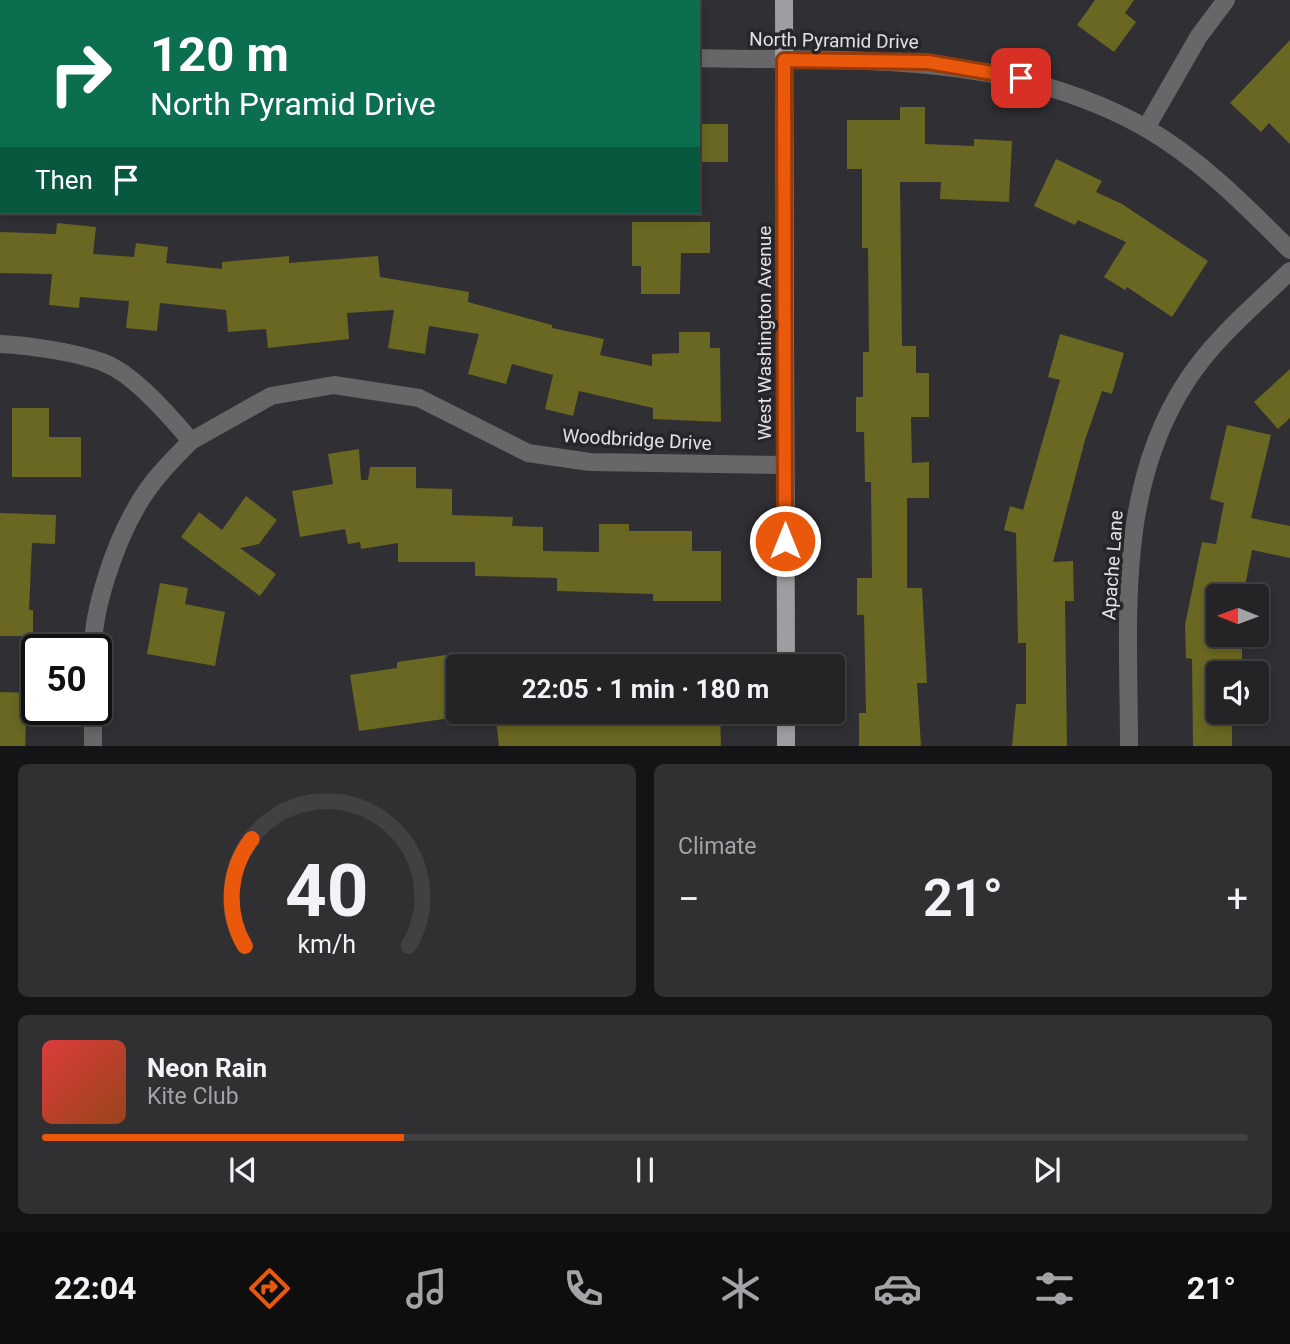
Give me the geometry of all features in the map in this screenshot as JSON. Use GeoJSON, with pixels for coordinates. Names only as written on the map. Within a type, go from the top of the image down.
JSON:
{"type":"FeatureCollection","features":[{"type":"Feature","properties":{"kind":"main road","name":"West Washington Avenue"},"geometry":{"type":"LineString","coordinates":[[784,0],[786,654]]}},
{"type":"Feature","properties":{"kind":"main road"},"geometry":{"type":"LineString","coordinates":[[786,724],[786,746]]}},
{"type":"Feature","properties":{"kind":"street"},"geometry":{"type":"LineString","coordinates":[[1146,128],[1199,36],[1226,0]]}},
{"type":"Feature","properties":{"kind":"street","name":"North Pyramid Drive"},"geometry":{"type":"LineString","coordinates":[[700,58],[928,62],[1041,83],[1096,103],[1146,128],[1230,190],[1290,250]]}},
{"type":"Feature","properties":{"kind":"street","name":"Apache Lane"},"geometry":{"type":"LineString","coordinates":[[1129,746],[1129,563],[1133,521],[1153,443],[1189,377],[1228,331],[1290,271]]}},
{"type":"Feature","properties":{"kind":"street"},"geometry":{"type":"LineString","coordinates":[[0,344],[23,345],[108,364],[159,403],[191,440]]}},
{"type":"Feature","properties":{"kind":"street","name":"Woodbridge Drive"},"geometry":{"type":"LineString","coordinates":[[96,634],[102,598],[116,554],[136,508],[165,466],[191,440],[271,396],[334,385],[419,398],[528,453],[590,462],[785,465]]}},
{"type":"Feature","properties":{"kind":"street"},"geometry":{"type":"LineString","coordinates":[[93,725],[93,746]]}},
{"type":"Feature","properties":{"kind":"building"},"geometry":{"type":"Polygon","coordinates":[[[1095,0],[1134,0],[1125,13],[1136,22],[1114,52],[1077,25],[1095,0]]]}},
{"type":"Feature","properties":{"kind":"building"},"geometry":{"type":"Polygon","coordinates":[[[1290,40],[1290,144],[1269,123],[1261,132],[1230,103],[1290,40]]]}},
{"type":"Feature","properties":{"kind":"building"},"geometry":{"type":"Polygon","coordinates":[[[900,107],[925,107],[925,144],[974,146],[974,139],[1012,141],[1009,202],[940,199],[941,182],[900,182],[902,346],[916,346],[916,373],[929,373],[929,417],[911,417],[912,463],[929,462],[929,498],[907,498],[907,588],[922,588],[927,683],[917,683],[921,746],[859,746],[859,713],[866,713],[864,615],[857,615],[857,578],[872,578],[871,482],[865,482],[864,432],[856,432],[856,397],[863,397],[863,352],[869,352],[868,248],[862,248],[862,169],[847,169],[847,120],[900,120],[900,107]]]}},
{"type":"Feature","properties":{"kind":"building"},"geometry":{"type":"Polygon","coordinates":[[[700,124],[728,124],[728,162],[700,162],[700,124]]]}},
{"type":"Feature","properties":{"kind":"building"},"geometry":{"type":"Polygon","coordinates":[[[1056,159],[1102,181],[1096,192],[1122,204],[1208,261],[1172,317],[1127,287],[1125,290],[1104,277],[1126,242],[1078,220],[1075,225],[1034,206],[1056,159]]]}},
{"type":"Feature","properties":{"kind":"building"},"geometry":{"type":"Polygon","coordinates":[[[632,222],[710,222],[710,253],[681,253],[680,294],[641,294],[641,266],[632,266],[632,222]]]}},
{"type":"Feature","properties":{"kind":"building"},"geometry":{"type":"Polygon","coordinates":[[[57,223],[96,227],[93,254],[134,257],[136,243],[168,247],[166,263],[222,269],[222,262],[289,256],[289,263],[378,256],[380,277],[469,292],[468,302],[552,325],[552,328],[604,339],[600,355],[652,366],[652,354],[679,353],[679,332],[710,332],[710,348],[720,348],[721,422],[653,419],[653,408],[579,391],[573,416],[545,409],[553,375],[512,364],[506,384],[468,374],[479,334],[429,326],[425,354],[388,348],[394,310],[347,313],[349,339],[268,348],[266,329],[228,332],[226,310],[160,303],[157,331],[126,328],[129,301],[80,297],[79,308],[49,305],[52,274],[0,273],[0,232],[56,234],[57,223]]]}},
{"type":"Feature","properties":{"kind":"building"},"geometry":{"type":"Polygon","coordinates":[[[1060,334],[1124,353],[1112,394],[1102,391],[1085,440],[1053,562],[1073,561],[1074,601],[1065,601],[1067,746],[1012,746],[1016,704],[1026,704],[1026,643],[1018,643],[1016,533],[1004,530],[1010,506],[1023,510],[1060,380],[1048,377],[1060,334]]]}},
{"type":"Feature","properties":{"kind":"building"},"geometry":{"type":"Polygon","coordinates":[[[1290,369],[1290,418],[1278,429],[1254,402],[1290,369]]]}},
{"type":"Feature","properties":{"kind":"building"},"geometry":{"type":"Polygon","coordinates":[[[12,408],[49,408],[49,437],[81,437],[81,477],[12,477],[12,408]]]}},
{"type":"Feature","properties":{"kind":"building"},"geometry":{"type":"Polygon","coordinates":[[[1227,425],[1271,435],[1251,518],[1290,526],[1290,558],[1252,550],[1245,584],[1206,584],[1206,648],[1242,648],[1242,661],[1206,661],[1206,724],[1232,724],[1232,746],[1193,746],[1192,659],[1186,658],[1185,625],[1202,542],[1216,544],[1224,503],[1210,499],[1227,425]]]}},
{"type":"Feature","properties":{"kind":"building"},"geometry":{"type":"Polygon","coordinates":[[[359,449],[361,480],[368,480],[370,467],[416,467],[416,488],[452,489],[452,515],[513,517],[512,526],[543,527],[543,551],[599,552],[599,524],[629,524],[629,531],[692,531],[692,551],[721,551],[721,601],[653,601],[653,594],[557,591],[557,578],[475,576],[475,562],[398,562],[398,543],[361,549],[360,542],[348,544],[345,529],[300,537],[292,491],[333,484],[328,454],[359,449]]]}},
{"type":"Feature","properties":{"kind":"building"},"geometry":{"type":"Polygon","coordinates":[[[246,496],[277,520],[259,544],[240,548],[276,574],[260,596],[181,537],[199,512],[222,530],[246,496]]]}},
{"type":"Feature","properties":{"kind":"building"},"geometry":{"type":"Polygon","coordinates":[[[0,513],[56,515],[55,544],[32,543],[29,610],[33,610],[33,634],[0,636],[0,513]]]}},
{"type":"Feature","properties":{"kind":"building"},"geometry":{"type":"Polygon","coordinates":[[[160,583],[188,588],[185,604],[225,612],[215,666],[147,654],[160,583]]]}},
{"type":"Feature","properties":{"kind":"building"},"geometry":{"type":"Polygon","coordinates":[[[446,655],[446,719],[359,731],[350,675],[397,668],[397,662],[446,655]]]}},
{"type":"Feature","properties":{"kind":"building"},"geometry":{"type":"Polygon","coordinates":[[[0,692],[21,693],[21,725],[26,725],[25,746],[0,746],[0,692]]]}},
{"type":"Feature","properties":{"kind":"building"},"geometry":{"type":"Polygon","coordinates":[[[496,724],[720,724],[721,746],[499,746],[496,724]]]}},
{"type":"Feature","properties":{"kind":"route"},"geometry":{"type":"LineString","coordinates":[[785,541],[784,60],[928,62],[1021,78]]}}]}
